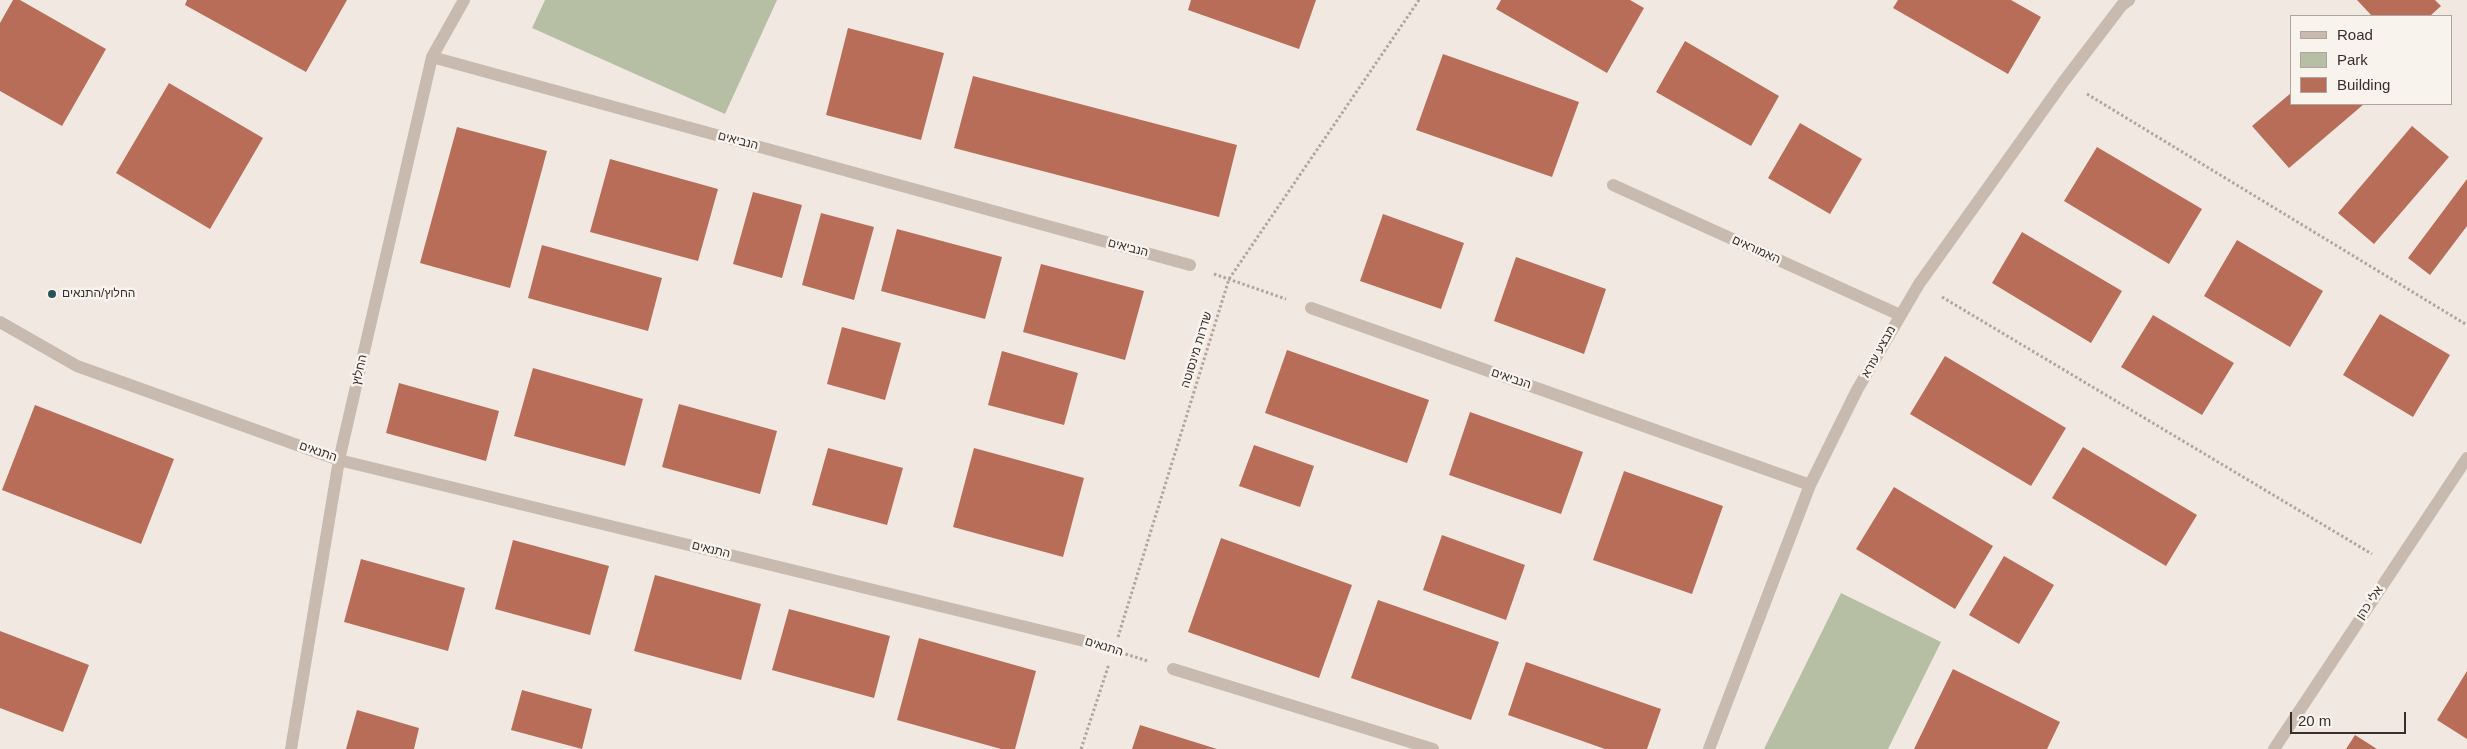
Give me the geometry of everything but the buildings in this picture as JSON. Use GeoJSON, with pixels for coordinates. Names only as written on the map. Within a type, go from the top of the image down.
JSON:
{"type":"FeatureCollection","features":[{"type":"Feature","properties":{"kind":"street","name":"החלוץ"},"geometry":{"type":"LineString","coordinates":[[291,749],[339,460],[432,57],[464,0]]}},
{"type":"Feature","properties":{"kind":"street","name":"מבצע עזרא"},"geometry":{"type":"LineString","coordinates":[[1710,749],[1810,485],[1858,390],[1919,284],[2121,2]]}},
{"type":"Feature","properties":{"kind":"street","name":"הנביאים"},"geometry":{"type":"LineString","coordinates":[[432,57],[1190,265]]}},
{"type":"Feature","properties":{"kind":"street","name":"האמוראים"},"geometry":{"type":"LineString","coordinates":[[1613,185],[1900,315]]}},
{"type":"Feature","properties":{"kind":"street","name":"הנביאים"},"geometry":{"type":"LineString","coordinates":[[1311,308],[1810,485]]}},
{"type":"Feature","properties":{"kind":"street","name":"התנאים"},"geometry":{"type":"LineString","coordinates":[[0,322],[78,366],[339,460],[1092,643]]}},
{"type":"Feature","properties":{"kind":"street","name":"אלי כהן"},"geometry":{"type":"LineString","coordinates":[[2274,749],[2467,458]]}},
{"type":"Feature","properties":{"kind":"street"},"geometry":{"type":"LineString","coordinates":[[1174,669],[1433,749]]}},
{"type":"Feature","properties":{"kind":"path","name":"שדרות מינסוטה"},"geometry":{"type":"LineString","coordinates":[[1081,749],[1114,650],[1229,279],[1419,0]]}},
{"type":"Feature","properties":{"kind":"path"},"geometry":{"type":"LineString","coordinates":[[2064,81],[2467,325]]}},
{"type":"Feature","properties":{"kind":"path"},"geometry":{"type":"LineString","coordinates":[[1190,265],[1311,308]]}},
{"type":"Feature","properties":{"kind":"path"},"geometry":{"type":"LineString","coordinates":[[1919,284],[2394,567]]}},
{"type":"Feature","properties":{"kind":"path","name":"התנאים"},"geometry":{"type":"LineString","coordinates":[[1092,643],[1174,669]]}},
{"type":"Feature","properties":{"kind":"green space"},"geometry":{"type":"Polygon","coordinates":[[[545,0],[777,0],[725,114],[532,28],[545,0]]]}},
{"type":"Feature","properties":{"kind":"green space"},"geometry":{"type":"Polygon","coordinates":[[[1841,593],[1941,642],[1888,749],[1764,749],[1841,593]]]}},
{"type":"Feature","properties":{"kind":"place","name":"החלוץ/התנאים"},"geometry":{"type":"Point","coordinates":[52,294]}}]}
